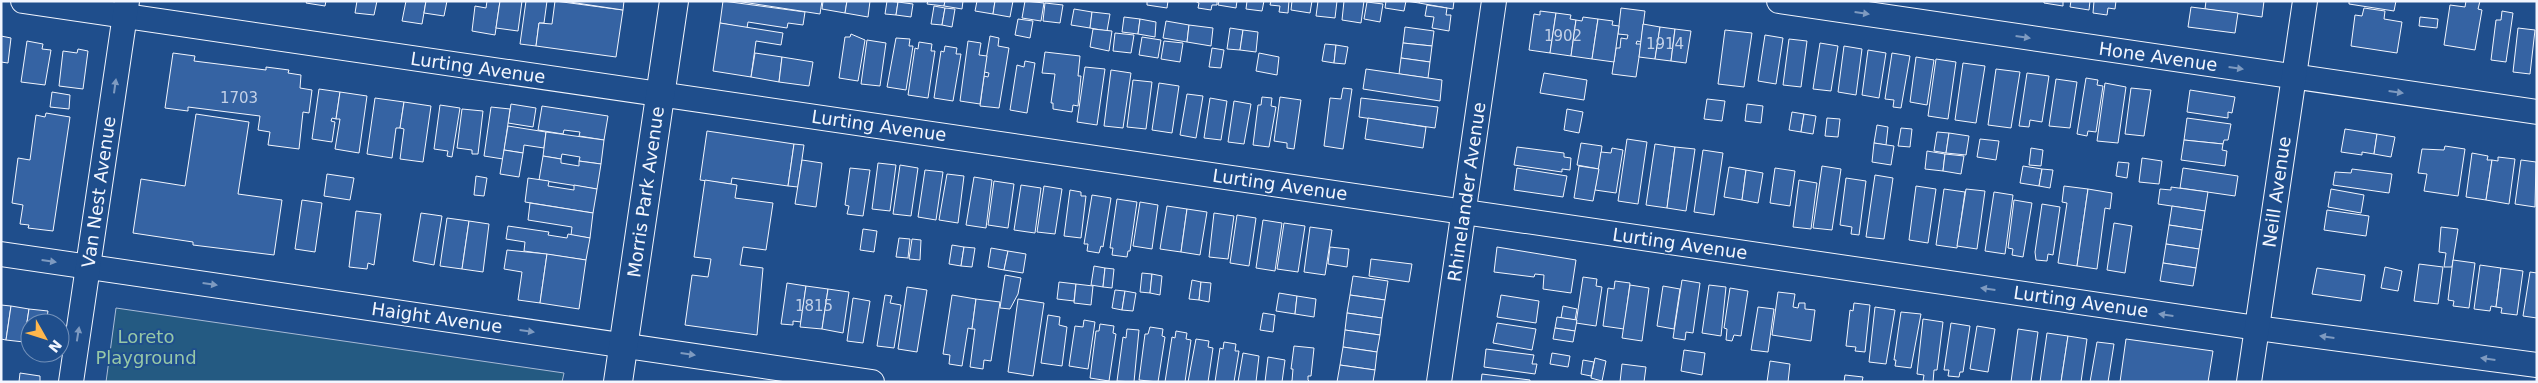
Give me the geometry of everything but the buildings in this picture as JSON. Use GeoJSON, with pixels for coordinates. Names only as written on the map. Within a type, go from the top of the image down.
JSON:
{"type":"FeatureCollection","features":[{"type":"Feature","properties":{"kind":"main road","name":"Morris Park Avenue"},"geometry":{"type":"LineString","coordinates":[[618,382],[674,1]]}},
{"type":"Feature","properties":{"kind":"street","name":"Lurting Avenue"},"geometry":{"type":"LineString","coordinates":[[23,1],[126,9],[660,95],[2257,328],[2537,365]]}},
{"type":"Feature","properties":{"kind":"street","name":"Rhinelander Avenue"},"geometry":{"type":"LineString","coordinates":[[1439,382],[1494,1]]}},
{"type":"Feature","properties":{"kind":"street","name":"Hone Avenue"},"geometry":{"type":"LineString","coordinates":[[1779,1],[2537,112]]}},
{"type":"Feature","properties":{"kind":"street","name":"Neill Avenue"},"geometry":{"type":"LineString","coordinates":[[2249,382],[2305,1]]}},
{"type":"Feature","properties":{"kind":"street","name":"Van Nest Avenue"},"geometry":{"type":"LineString","coordinates":[[71,382],[126,9]]}},
{"type":"Feature","properties":{"kind":"street","name":"Haight Avenue"},"geometry":{"type":"LineString","coordinates":[[1,254],[872,382]]}},
{"type":"Feature","properties":{"kind":"green space","name":"Loreto Playground"},"geometry":{"type":"Polygon","coordinates":[[[116,308],[564,373],[562,382],[106,382],[116,308]]]}}]}
